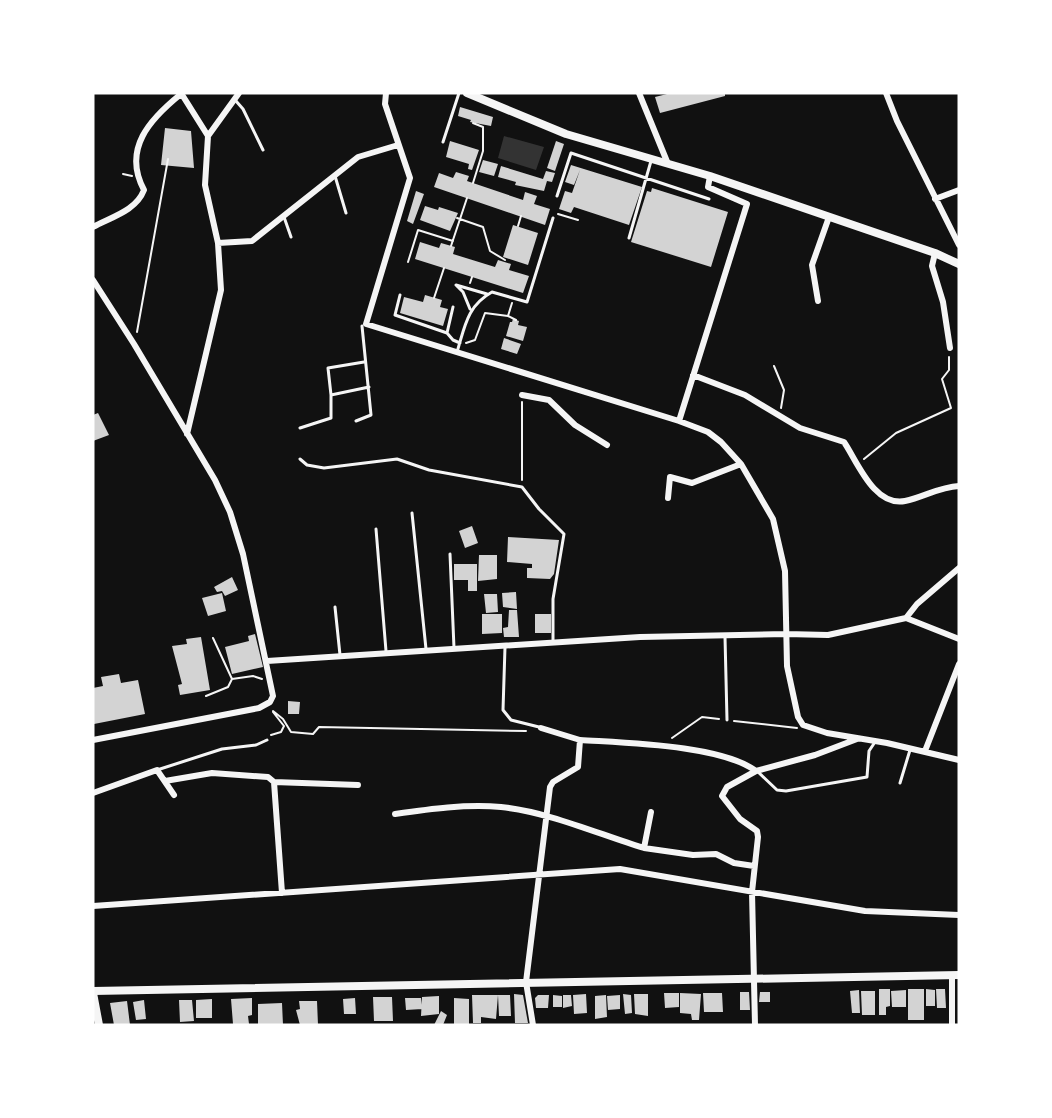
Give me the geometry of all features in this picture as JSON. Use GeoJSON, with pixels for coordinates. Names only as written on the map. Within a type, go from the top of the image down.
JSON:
{"type":"FeatureCollection","features":[{"type":"Feature","properties":{"kind":"main road"},"geometry":{"type":"LineString","coordinates":[[467,93],[566,134],[710,176],[935,253],[959,264]]}},
{"type":"Feature","properties":{"kind":"main road"},"geometry":{"type":"LineString","coordinates":[[93,992],[526,981],[955,976]]}},
{"type":"Feature","properties":{"kind":"street"},"geometry":{"type":"LineString","coordinates":[[93,227],[135,206],[141,200],[144,190],[137,177],[137,157],[142,135],[153,120],[181,93],[208,136]]}},
{"type":"Feature","properties":{"kind":"street"},"geometry":{"type":"LineString","coordinates":[[187,434],[221,290],[218,243],[205,185],[208,136],[239,93]]}},
{"type":"Feature","properties":{"kind":"street"},"geometry":{"type":"LineString","coordinates":[[387,93],[385,104],[410,178],[364,325],[680,421],[708,432],[722,442],[741,464],[773,519],[785,571],[787,666],[798,717],[804,725],[827,734],[910,748],[959,760]]}},
{"type":"Feature","properties":{"kind":"street"},"geometry":{"type":"LineString","coordinates":[[639,93],[668,164]]}},
{"type":"Feature","properties":{"kind":"street"},"geometry":{"type":"LineString","coordinates":[[886,93],[959,245]]}},
{"type":"Feature","properties":{"kind":"street"},"geometry":{"type":"LineString","coordinates":[[218,243],[252,241],[358,157],[398,145]]}},
{"type":"Feature","properties":{"kind":"street"},"geometry":{"type":"LineString","coordinates":[[680,421],[747,204],[708,187],[710,176]]}},
{"type":"Feature","properties":{"kind":"street"},"geometry":{"type":"LineString","coordinates":[[935,199],[959,190]]}},
{"type":"Feature","properties":{"kind":"street"},"geometry":{"type":"LineString","coordinates":[[819,301],[812,266],[828,217]]}},
{"type":"Feature","properties":{"kind":"street"},"geometry":{"type":"LineString","coordinates":[[935,253],[932,266],[943,302],[950,348]]}},
{"type":"Feature","properties":{"kind":"street"},"geometry":{"type":"LineString","coordinates":[[93,280],[134,344],[230,512],[271,678],[273,696],[265,706],[93,740]]}},
{"type":"Feature","properties":{"kind":"street"},"geometry":{"type":"LineString","coordinates":[[693,375],[745,395],[800,429],[843,442],[857,465],[878,491],[892,499],[903,501],[946,487],[959,486]]}},
{"type":"Feature","properties":{"kind":"street"},"geometry":{"type":"LineString","coordinates":[[522,395],[549,400],[575,424],[607,445]]}},
{"type":"Feature","properties":{"kind":"street"},"geometry":{"type":"LineString","coordinates":[[668,498],[670,477],[692,483],[741,464]]}},
{"type":"Feature","properties":{"kind":"street"},"geometry":{"type":"LineString","coordinates":[[267,661],[386,651],[725,635],[828,635],[871,628],[906,618],[917,604],[959,568]]}},
{"type":"Feature","properties":{"kind":"street"},"geometry":{"type":"LineString","coordinates":[[906,618],[959,639]]}},
{"type":"Feature","properties":{"kind":"street"},"geometry":{"type":"LineString","coordinates":[[925,751],[959,664]]}},
{"type":"Feature","properties":{"kind":"street"},"geometry":{"type":"LineString","coordinates":[[541,728],[580,740],[710,753],[746,763],[756,771]]}},
{"type":"Feature","properties":{"kind":"street"},"geometry":{"type":"LineString","coordinates":[[754,1025],[752,892],[758,837],[757,831],[740,819],[722,796],[727,787],[756,771],[815,755],[858,739]]}},
{"type":"Feature","properties":{"kind":"street"},"geometry":{"type":"LineString","coordinates":[[533,1025],[526,981],[550,787],[553,782],[578,767],[580,740]]}},
{"type":"Feature","properties":{"kind":"street"},"geometry":{"type":"LineString","coordinates":[[93,793],[157,770],[174,795]]}},
{"type":"Feature","properties":{"kind":"street"},"geometry":{"type":"LineString","coordinates":[[165,780],[212,773],[268,777],[274,782],[358,785]]}},
{"type":"Feature","properties":{"kind":"street"},"geometry":{"type":"LineString","coordinates":[[274,782],[282,893]]}},
{"type":"Feature","properties":{"kind":"street"},"geometry":{"type":"LineString","coordinates":[[395,813],[453,806],[492,807],[546,817],[644,848],[693,855],[716,854],[734,863],[754,866]]}},
{"type":"Feature","properties":{"kind":"street"},"geometry":{"type":"LineString","coordinates":[[644,848],[651,812]]}},
{"type":"Feature","properties":{"kind":"street"},"geometry":{"type":"LineString","coordinates":[[93,906],[620,869],[892,914],[959,915]]}},
{"type":"Feature","properties":{"kind":"street"},"geometry":{"type":"LineString","coordinates":[[952,1025],[955,976]]}},
{"type":"Feature","properties":{"kind":"street"},"geometry":{"type":"LineString","coordinates":[[93,992],[99,1025]]}},
{"type":"Feature","properties":{"kind":"lane"},"geometry":{"type":"LineString","coordinates":[[443,142],[459,93]]}},
{"type":"Feature","properties":{"kind":"lane"},"geometry":{"type":"LineString","coordinates":[[234,99],[243,109],[263,150]]}},
{"type":"Feature","properties":{"kind":"lane"},"geometry":{"type":"LineString","coordinates":[[557,196],[571,153],[709,199]]}},
{"type":"Feature","properties":{"kind":"lane"},"geometry":{"type":"LineString","coordinates":[[629,238],[651,159]]}},
{"type":"Feature","properties":{"kind":"lane"},"geometry":{"type":"LineString","coordinates":[[335,176],[340,184],[346,213]]}},
{"type":"Feature","properties":{"kind":"lane"},"geometry":{"type":"LineString","coordinates":[[284,217],[291,237]]}},
{"type":"Feature","properties":{"kind":"lane"},"geometry":{"type":"LineString","coordinates":[[459,353],[470,309],[487,294],[492,292],[527,302],[554,218]]}},
{"type":"Feature","properties":{"kind":"lane"},"geometry":{"type":"LineString","coordinates":[[470,309],[463,292],[456,285],[487,294]]}},
{"type":"Feature","properties":{"kind":"lane"},"geometry":{"type":"LineString","coordinates":[[400,295],[395,315],[447,333],[453,340],[460,343]]}},
{"type":"Feature","properties":{"kind":"lane"},"geometry":{"type":"LineString","coordinates":[[447,333],[453,307]]}},
{"type":"Feature","properties":{"kind":"lane"},"geometry":{"type":"LineString","coordinates":[[356,421],[371,415],[364,362],[364,325]]}},
{"type":"Feature","properties":{"kind":"lane"},"geometry":{"type":"LineString","coordinates":[[300,428],[331,418],[328,368],[364,362]]}},
{"type":"Feature","properties":{"kind":"lane"},"geometry":{"type":"LineString","coordinates":[[331,395],[369,387]]}},
{"type":"Feature","properties":{"kind":"lane"},"geometry":{"type":"LineString","coordinates":[[300,459],[308,465],[324,468],[397,459],[429,470],[522,487],[539,509],[564,534],[553,599],[553,643]]}},
{"type":"Feature","properties":{"kind":"lane"},"geometry":{"type":"LineString","coordinates":[[412,513],[426,649]]}},
{"type":"Feature","properties":{"kind":"lane"},"geometry":{"type":"LineString","coordinates":[[376,529],[386,651]]}},
{"type":"Feature","properties":{"kind":"lane"},"geometry":{"type":"LineString","coordinates":[[450,554],[454,648]]}},
{"type":"Feature","properties":{"kind":"lane"},"geometry":{"type":"LineString","coordinates":[[335,606],[340,655]]}},
{"type":"Feature","properties":{"kind":"lane"},"geometry":{"type":"LineString","coordinates":[[725,635],[727,720]]}},
{"type":"Feature","properties":{"kind":"lane"},"geometry":{"type":"LineString","coordinates":[[505,646],[503,710],[511,720],[541,728]]}},
{"type":"Feature","properties":{"kind":"lane"},"geometry":{"type":"LineString","coordinates":[[157,770],[222,749],[256,745],[267,740]]}},
{"type":"Feature","properties":{"kind":"lane"},"geometry":{"type":"LineString","coordinates":[[756,771],[777,790],[786,791],[867,777],[869,751],[875,742]]}},
{"type":"Feature","properties":{"kind":"lane"},"geometry":{"type":"LineString","coordinates":[[900,783],[910,748]]}},
{"type":"Feature","properties":{"kind":"path"},"geometry":{"type":"LineString","coordinates":[[473,123],[483,127],[483,151],[473,183]]}},
{"type":"Feature","properties":{"kind":"path"},"geometry":{"type":"LineString","coordinates":[[134,344],[168,159]]}},
{"type":"Feature","properties":{"kind":"path"},"geometry":{"type":"LineString","coordinates":[[451,246],[458,218],[467,198]]}},
{"type":"Feature","properties":{"kind":"path"},"geometry":{"type":"LineString","coordinates":[[563,215],[564,210]]}},
{"type":"Feature","properties":{"kind":"path"},"geometry":{"type":"LineString","coordinates":[[556,213],[578,220]]}},
{"type":"Feature","properties":{"kind":"path"},"geometry":{"type":"LineString","coordinates":[[518,226],[521,216]]}},
{"type":"Feature","properties":{"kind":"path"},"geometry":{"type":"LineString","coordinates":[[458,218],[483,227],[490,251],[505,260]]}},
{"type":"Feature","properties":{"kind":"path"},"geometry":{"type":"LineString","coordinates":[[408,262],[418,230],[453,241]]}},
{"type":"Feature","properties":{"kind":"path"},"geometry":{"type":"LineString","coordinates":[[434,298],[444,268]]}},
{"type":"Feature","properties":{"kind":"path"},"geometry":{"type":"LineString","coordinates":[[508,316],[513,298]]}},
{"type":"Feature","properties":{"kind":"path"},"geometry":{"type":"LineString","coordinates":[[459,353],[465,344],[475,340],[485,313],[508,316],[516,320]]}},
{"type":"Feature","properties":{"kind":"path"},"geometry":{"type":"LineString","coordinates":[[857,465],[896,433],[951,408],[942,379],[949,370],[950,348]]}},
{"type":"Feature","properties":{"kind":"path"},"geometry":{"type":"LineString","coordinates":[[774,366],[784,390],[783,402],[778,414]]}},
{"type":"Feature","properties":{"kind":"path"},"geometry":{"type":"LineString","coordinates":[[522,395],[522,487]]}},
{"type":"Feature","properties":{"kind":"path"},"geometry":{"type":"LineString","coordinates":[[213,638],[232,679]]}},
{"type":"Feature","properties":{"kind":"path"},"geometry":{"type":"LineString","coordinates":[[232,679],[253,676],[258,680],[271,678]]}},
{"type":"Feature","properties":{"kind":"path"},"geometry":{"type":"LineString","coordinates":[[206,696],[228,687],[232,679]]}},
{"type":"Feature","properties":{"kind":"path"},"geometry":{"type":"LineString","coordinates":[[267,740],[273,732],[283,730],[284,726],[271,710],[283,718],[291,732],[313,734],[319,727],[506,732],[534,731],[541,728]]}},
{"type":"Feature","properties":{"kind":"path"},"geometry":{"type":"LineString","coordinates":[[659,747],[702,717],[800,729],[804,725]]}},
{"type":"Feature","properties":{"kind":"shaded area"},"geometry":{"type":"Polygon","coordinates":[[[504,136],[544,147],[536,170],[498,158],[504,136]]]}},
{"type":"Feature","properties":{"kind":"building"},"geometry":{"type":"Polygon","coordinates":[[[671,93],[725,93],[725,96],[660,113],[655,97],[671,93]]]}},
{"type":"Feature","properties":{"kind":"building"},"geometry":{"type":"Polygon","coordinates":[[[460,107],[493,117],[491,126],[470,122],[471,120],[458,116],[460,107]]]}},
{"type":"Feature","properties":{"kind":"building"},"geometry":{"type":"Polygon","coordinates":[[[165,128],[191,131],[194,168],[161,165],[165,128]]]}},
{"type":"Feature","properties":{"kind":"building"},"geometry":{"type":"Polygon","coordinates":[[[450,141],[479,150],[472,170],[468,169],[469,164],[446,157],[450,141]]]}},
{"type":"Feature","properties":{"kind":"building"},"geometry":{"type":"Polygon","coordinates":[[[556,141],[564,144],[555,171],[547,168],[556,141]]]}},
{"type":"Feature","properties":{"kind":"building"},"geometry":{"type":"Polygon","coordinates":[[[483,160],[498,164],[494,176],[479,172],[483,160]]]}},
{"type":"Feature","properties":{"kind":"building"},"geometry":{"type":"Polygon","coordinates":[[[571,165],[642,187],[629,225],[574,207],[571,213],[559,209],[565,191],[572,193],[580,170],[574,185],[565,182],[571,165]]]}},
{"type":"Feature","properties":{"kind":"building"},"geometry":{"type":"Polygon","coordinates":[[[501,166],[543,179],[546,171],[555,173],[552,182],[547,181],[544,191],[515,185],[516,182],[498,177],[501,166]]]}},
{"type":"Feature","properties":{"kind":"building"},"geometry":{"type":"Polygon","coordinates":[[[456,172],[469,176],[467,181],[523,200],[525,192],[537,196],[534,204],[550,209],[545,225],[434,187],[439,173],[453,178],[456,172]]]}},
{"type":"Feature","properties":{"kind":"building"},"geometry":{"type":"Polygon","coordinates":[[[652,188],[728,212],[711,267],[631,242],[647,191],[651,192],[652,188]]]}},
{"type":"Feature","properties":{"kind":"building"},"geometry":{"type":"Polygon","coordinates":[[[416,191],[424,194],[413,224],[407,221],[416,191]]]}},
{"type":"Feature","properties":{"kind":"building"},"geometry":{"type":"Polygon","coordinates":[[[425,206],[438,210],[439,207],[458,213],[450,231],[420,220],[425,206]]]}},
{"type":"Feature","properties":{"kind":"building"},"geometry":{"type":"Polygon","coordinates":[[[513,225],[538,233],[528,265],[503,257],[513,225]]]}},
{"type":"Feature","properties":{"kind":"building"},"geometry":{"type":"Polygon","coordinates":[[[420,242],[439,248],[441,243],[455,247],[453,254],[495,267],[498,260],[511,264],[509,270],[529,276],[523,293],[415,259],[420,242]]]}},
{"type":"Feature","properties":{"kind":"building"},"geometry":{"type":"Polygon","coordinates":[[[425,295],[442,300],[440,307],[448,309],[443,326],[400,313],[404,297],[423,302],[425,295]]]}},
{"type":"Feature","properties":{"kind":"building"},"geometry":{"type":"Polygon","coordinates":[[[513,319],[519,321],[518,325],[527,327],[523,341],[506,336],[513,319]]]}},
{"type":"Feature","properties":{"kind":"building"},"geometry":{"type":"Polygon","coordinates":[[[504,338],[521,344],[517,354],[501,349],[504,338]]]}},
{"type":"Feature","properties":{"kind":"building"},"geometry":{"type":"Polygon","coordinates":[[[98,413],[109,435],[93,441],[93,415],[98,413]]]}},
{"type":"Feature","properties":{"kind":"building"},"geometry":{"type":"Polygon","coordinates":[[[472,526],[478,543],[465,548],[459,531],[472,526]]]}},
{"type":"Feature","properties":{"kind":"building"},"geometry":{"type":"Polygon","coordinates":[[[508,537],[559,540],[554,574],[550,579],[527,578],[527,568],[532,568],[532,564],[507,562],[508,537]]]}},
{"type":"Feature","properties":{"kind":"building"},"geometry":{"type":"Polygon","coordinates":[[[479,555],[497,555],[497,579],[478,581],[479,555]]]}},
{"type":"Feature","properties":{"kind":"building"},"geometry":{"type":"Polygon","coordinates":[[[454,564],[477,564],[477,591],[468,591],[468,580],[454,580],[454,564]]]}},
{"type":"Feature","properties":{"kind":"building"},"geometry":{"type":"Polygon","coordinates":[[[232,577],[238,590],[225,596],[222,591],[217,592],[214,587],[232,577]]]}},
{"type":"Feature","properties":{"kind":"building"},"geometry":{"type":"Polygon","coordinates":[[[516,592],[517,609],[503,607],[502,593],[516,592]]]}},
{"type":"Feature","properties":{"kind":"building"},"geometry":{"type":"Polygon","coordinates":[[[222,593],[226,611],[208,616],[202,598],[222,593]]]}},
{"type":"Feature","properties":{"kind":"building"},"geometry":{"type":"Polygon","coordinates":[[[484,594],[497,594],[498,612],[486,613],[484,594]]]}},
{"type":"Feature","properties":{"kind":"building"},"geometry":{"type":"Polygon","coordinates":[[[509,610],[517,610],[519,637],[504,637],[503,628],[508,627],[509,610]]]}},
{"type":"Feature","properties":{"kind":"building"},"geometry":{"type":"Polygon","coordinates":[[[482,614],[502,614],[502,633],[482,634],[482,614]]]}},
{"type":"Feature","properties":{"kind":"building"},"geometry":{"type":"Polygon","coordinates":[[[535,614],[551,614],[551,633],[535,633],[535,614]]]}},
{"type":"Feature","properties":{"kind":"building"},"geometry":{"type":"Polygon","coordinates":[[[255,634],[263,667],[232,674],[225,647],[249,641],[248,636],[255,634]]]}},
{"type":"Feature","properties":{"kind":"building"},"geometry":{"type":"Polygon","coordinates":[[[201,637],[210,690],[180,695],[178,685],[182,684],[172,646],[187,644],[186,639],[201,637]]]}},
{"type":"Feature","properties":{"kind":"building"},"geometry":{"type":"Polygon","coordinates":[[[119,674],[121,683],[138,680],[145,714],[94,724],[93,688],[103,686],[101,677],[119,674]]]}},
{"type":"Feature","properties":{"kind":"building"},"geometry":{"type":"Polygon","coordinates":[[[288,701],[300,702],[299,714],[288,714],[288,701]]]}},
{"type":"Feature","properties":{"kind":"building"},"geometry":{"type":"Polygon","coordinates":[[[879,989],[890,989],[890,1006],[886,1007],[886,1015],[879,1015],[879,989]]]}},
{"type":"Feature","properties":{"kind":"building"},"geometry":{"type":"Polygon","coordinates":[[[908,989],[924,989],[924,1020],[908,1020],[908,989]]]}},
{"type":"Feature","properties":{"kind":"building"},"geometry":{"type":"Polygon","coordinates":[[[926,989],[935,990],[935,1006],[926,1006],[926,989]]]}},
{"type":"Feature","properties":{"kind":"building"},"geometry":{"type":"Polygon","coordinates":[[[936,989],[945,989],[946,1008],[937,1008],[936,989]]]}},
{"type":"Feature","properties":{"kind":"building"},"geometry":{"type":"Polygon","coordinates":[[[859,990],[860,1013],[852,1013],[850,991],[859,990]]]}},
{"type":"Feature","properties":{"kind":"building"},"geometry":{"type":"Polygon","coordinates":[[[906,990],[906,1007],[892,1007],[891,991],[906,990]]]}},
{"type":"Feature","properties":{"kind":"building"},"geometry":{"type":"Polygon","coordinates":[[[861,991],[875,991],[875,1015],[862,1015],[861,991]]]}},
{"type":"Feature","properties":{"kind":"building"},"geometry":{"type":"Polygon","coordinates":[[[740,992],[749,992],[750,1010],[740,1010],[740,992]]]}},
{"type":"Feature","properties":{"kind":"building"},"geometry":{"type":"Polygon","coordinates":[[[760,992],[770,992],[770,1002],[759,1002],[760,992]]]}},
{"type":"Feature","properties":{"kind":"building"},"geometry":{"type":"Polygon","coordinates":[[[664,993],[679,993],[679,1007],[665,1008],[664,993]]]}},
{"type":"Feature","properties":{"kind":"building"},"geometry":{"type":"Polygon","coordinates":[[[680,993],[701,994],[699,1020],[692,1020],[691,1014],[680,1013],[680,993]]]}},
{"type":"Feature","properties":{"kind":"building"},"geometry":{"type":"Polygon","coordinates":[[[703,993],[722,993],[723,1012],[704,1012],[703,993]]]}},
{"type":"Feature","properties":{"kind":"building"},"geometry":{"type":"Polygon","coordinates":[[[514,994],[523,995],[528,1023],[515,1023],[514,994]]]}},
{"type":"Feature","properties":{"kind":"building"},"geometry":{"type":"Polygon","coordinates":[[[586,994],[587,1013],[574,1014],[573,995],[586,994]]]}},
{"type":"Feature","properties":{"kind":"building"},"geometry":{"type":"Polygon","coordinates":[[[623,994],[631,995],[632,1013],[625,1014],[623,994]]]}},
{"type":"Feature","properties":{"kind":"building"},"geometry":{"type":"Polygon","coordinates":[[[634,994],[648,994],[648,1016],[635,1014],[634,994]]]}},
{"type":"Feature","properties":{"kind":"building"},"geometry":{"type":"Polygon","coordinates":[[[472,995],[498,995],[496,1019],[481,1017],[481,1023],[473,1023],[472,995]]]}},
{"type":"Feature","properties":{"kind":"building"},"geometry":{"type":"Polygon","coordinates":[[[498,995],[510,995],[511,1016],[499,1016],[498,995]]]}},
{"type":"Feature","properties":{"kind":"building"},"geometry":{"type":"Polygon","coordinates":[[[538,995],[549,995],[548,1008],[536,1008],[535,998],[538,995]]]}},
{"type":"Feature","properties":{"kind":"building"},"geometry":{"type":"Polygon","coordinates":[[[553,995],[562,996],[562,1007],[553,1007],[553,995]]]}},
{"type":"Feature","properties":{"kind":"building"},"geometry":{"type":"Polygon","coordinates":[[[563,995],[571,995],[572,1006],[563,1008],[563,995]]]}},
{"type":"Feature","properties":{"kind":"building"},"geometry":{"type":"Polygon","coordinates":[[[606,995],[607,1017],[595,1019],[595,996],[606,995]]]}},
{"type":"Feature","properties":{"kind":"building"},"geometry":{"type":"Polygon","coordinates":[[[620,995],[620,1009],[608,1010],[607,996],[620,995]]]}},
{"type":"Feature","properties":{"kind":"building"},"geometry":{"type":"Polygon","coordinates":[[[439,996],[439,1014],[421,1016],[422,997],[439,996]]]}},
{"type":"Feature","properties":{"kind":"building"},"geometry":{"type":"Polygon","coordinates":[[[373,997],[392,997],[393,1021],[374,1021],[373,997]]]}},
{"type":"Feature","properties":{"kind":"building"},"geometry":{"type":"Polygon","coordinates":[[[252,998],[252,1015],[248,1016],[249,1024],[233,1024],[231,999],[252,998]]]}},
{"type":"Feature","properties":{"kind":"building"},"geometry":{"type":"Polygon","coordinates":[[[355,998],[356,1014],[344,1014],[343,999],[355,998]]]}},
{"type":"Feature","properties":{"kind":"building"},"geometry":{"type":"Polygon","coordinates":[[[405,998],[421,998],[422,1009],[406,1010],[405,998]]]}},
{"type":"Feature","properties":{"kind":"building"},"geometry":{"type":"Polygon","coordinates":[[[454,998],[469,999],[469,1025],[454,1025],[454,998]]]}},
{"type":"Feature","properties":{"kind":"building"},"geometry":{"type":"Polygon","coordinates":[[[212,999],[212,1018],[196,1018],[196,1000],[212,999]]]}},
{"type":"Feature","properties":{"kind":"building"},"geometry":{"type":"Polygon","coordinates":[[[144,1000],[146,1019],[136,1020],[133,1002],[144,1000]]]}},
{"type":"Feature","properties":{"kind":"building"},"geometry":{"type":"Polygon","coordinates":[[[179,1000],[192,1000],[194,1021],[180,1022],[179,1000]]]}},
{"type":"Feature","properties":{"kind":"building"},"geometry":{"type":"Polygon","coordinates":[[[127,1001],[130,1025],[114,1025],[110,1003],[127,1001]]]}},
{"type":"Feature","properties":{"kind":"building"},"geometry":{"type":"Polygon","coordinates":[[[299,1001],[317,1001],[318,1025],[300,1025],[296,1010],[300,1009],[299,1001]]]}},
{"type":"Feature","properties":{"kind":"building"},"geometry":{"type":"Polygon","coordinates":[[[282,1003],[283,1025],[258,1025],[258,1004],[282,1003]]]}},
{"type":"Feature","properties":{"kind":"building"},"geometry":{"type":"Polygon","coordinates":[[[441,1011],[447,1015],[443,1025],[434,1025],[441,1011]]]}}]}
